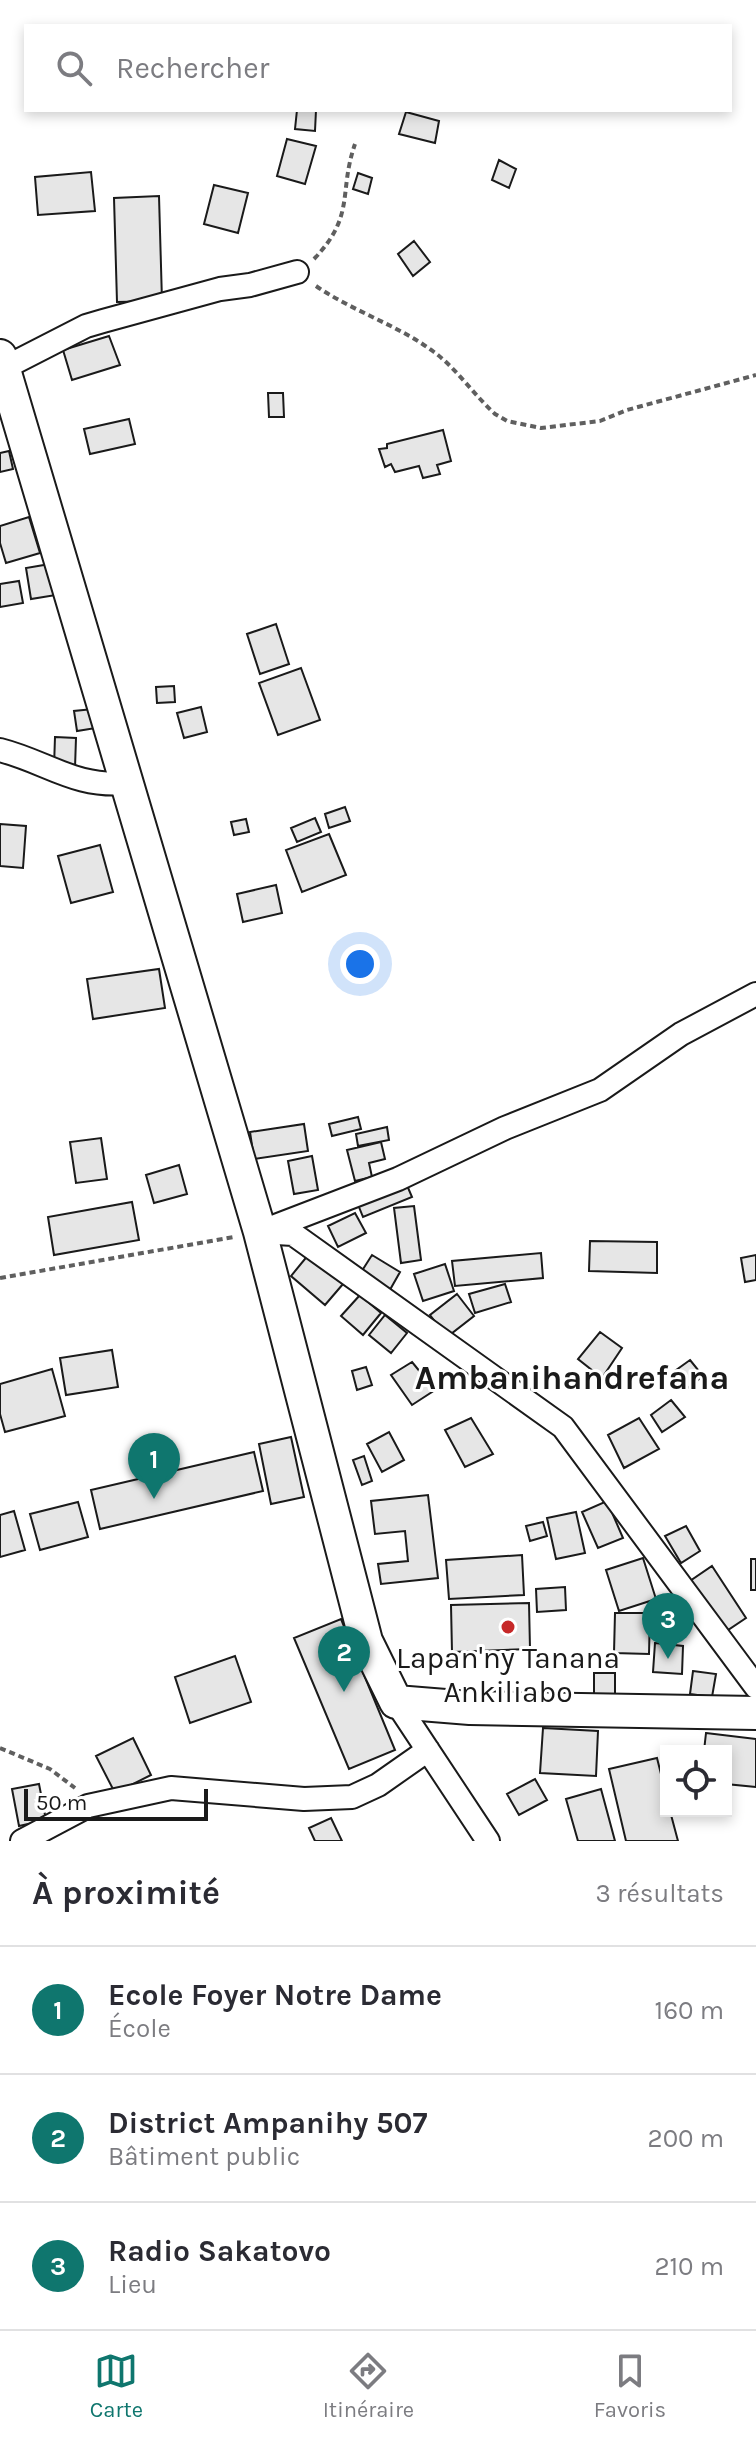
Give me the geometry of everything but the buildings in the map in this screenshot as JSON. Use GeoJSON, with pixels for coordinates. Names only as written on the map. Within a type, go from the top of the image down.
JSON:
{"type":"FeatureCollection","features":[{"type":"Feature","properties":{"kind":"main road"},"geometry":{"type":"LineString","coordinates":[[2,362],[260,1232],[366,1641],[396,1702],[470,1708],[756,1713]]}},
{"type":"Feature","properties":{"kind":"street"},"geometry":{"type":"LineString","coordinates":[[2,362],[86,326],[220,289],[250,285],[297,272]]}},
{"type":"Feature","properties":{"kind":"street"},"geometry":{"type":"LineString","coordinates":[[0,750],[86,783],[127,783]]}},
{"type":"Feature","properties":{"kind":"street"},"geometry":{"type":"LineString","coordinates":[[260,1232],[398,1179],[505,1128],[600,1090],[681,1034],[756,994]]}},
{"type":"Feature","properties":{"kind":"street"},"geometry":{"type":"LineString","coordinates":[[260,1232],[293,1234],[563,1427],[756,1687]]}},
{"type":"Feature","properties":{"kind":"street"},"geometry":{"type":"LineString","coordinates":[[396,1702],[488,1841]]}},
{"type":"Feature","properties":{"kind":"street"},"geometry":{"type":"LineString","coordinates":[[22,1841],[88,1806],[171,1788],[304,1799],[352,1797],[378,1785],[428,1750]]}},
{"type":"Feature","properties":{"kind":"path"},"geometry":{"type":"LineString","coordinates":[[355,144],[340,224],[328,243],[297,272],[335,299],[433,351],[495,414],[507,421],[541,428],[600,421],[627,410],[756,375]]}},
{"type":"Feature","properties":{"kind":"path"},"geometry":{"type":"LineString","coordinates":[[0,1278],[260,1232]]}},
{"type":"Feature","properties":{"kind":"path"},"geometry":{"type":"LineString","coordinates":[[0,1748],[50,1769],[67,1781],[88,1806]]}},
{"type":"Feature","properties":{"kind":"place","name":"Ecole Foyer Notre Dame"},"geometry":{"type":"Point","coordinates":[154,1499]}},
{"type":"Feature","properties":{"kind":"place","name":"Lapan'ny Tanana Ankiliabo"},"geometry":{"type":"Point","coordinates":[508,1627]}},
{"type":"Feature","properties":{"kind":"place","name":"Radio Sakatovo"},"geometry":{"type":"Point","coordinates":[668,1659]}},
{"type":"Feature","properties":{"kind":"place","name":"District Ampanihy 507"},"geometry":{"type":"Point","coordinates":[344,1692]}},
{"type":"Feature","properties":{"kind":"district","name":"Ambanihandrefana"},"geometry":{"type":"Point","coordinates":[572,1378]}}]}
